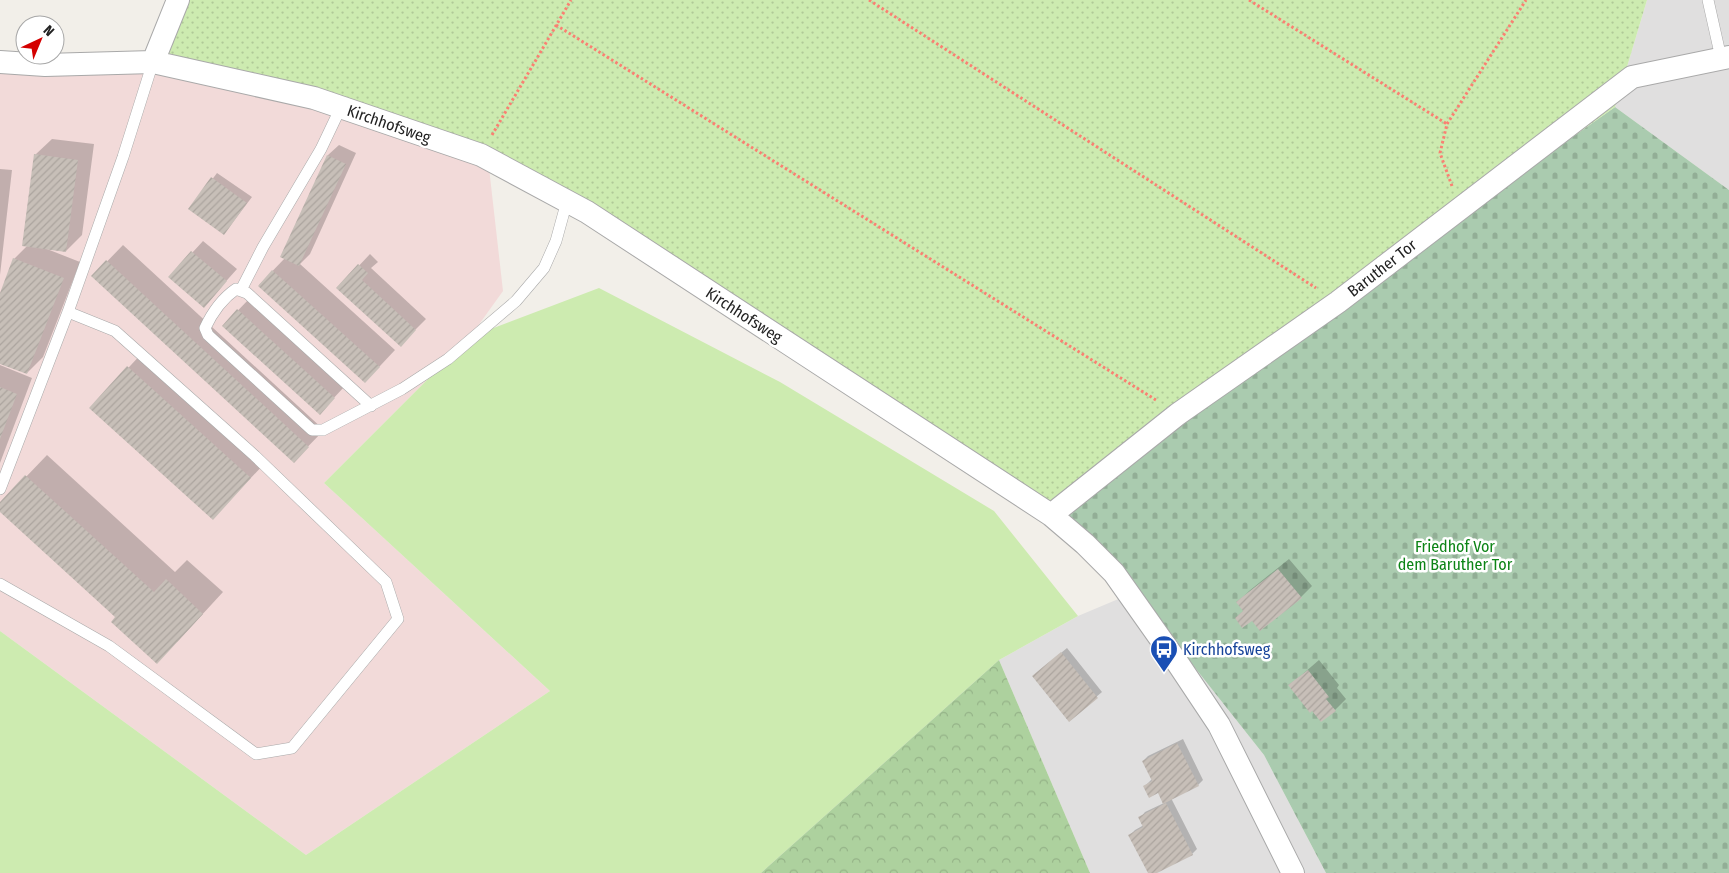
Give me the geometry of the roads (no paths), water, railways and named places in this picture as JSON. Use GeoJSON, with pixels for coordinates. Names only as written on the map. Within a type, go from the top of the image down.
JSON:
{"type":"FeatureCollection","features":[{"type":"Feature","properties":{"kind":"street"},"geometry":{"type":"LineString","coordinates":[[153,62],[178,0]]}},
{"type":"Feature","properties":{"kind":"street","name":"Baruther Tor"},"geometry":{"type":"LineString","coordinates":[[1051,515],[1178,414],[1338,302],[1632,77],[1725,58]]}},
{"type":"Feature","properties":{"kind":"street","name":"Kirchhofsweg"},"geometry":{"type":"LineString","coordinates":[[0,62],[45,64],[153,62],[314,98],[481,155],[588,212],[1051,515],[1085,544],[1114,573],[1219,725],[1293,873]]}},
{"type":"Feature","properties":{"kind":"lane"},"geometry":{"type":"LineString","coordinates":[[1708,0],[1725,58]]}},
{"type":"Feature","properties":{"kind":"lane"},"geometry":{"type":"LineString","coordinates":[[0,489],[68,312],[124,157],[153,62]]}},
{"type":"Feature","properties":{"kind":"lane"},"geometry":{"type":"LineString","coordinates":[[241,290],[263,247],[320,149],[341,107]]}},
{"type":"Feature","properties":{"kind":"lane"},"geometry":{"type":"LineString","coordinates":[[371,406],[247,292],[236,289],[228,294],[209,318],[205,328],[208,335],[312,430],[323,430],[371,406],[402,389],[448,359],[516,301],[544,268],[556,242],[567,201]]}},
{"type":"Feature","properties":{"kind":"lane"},"geometry":{"type":"LineString","coordinates":[[0,584],[109,646],[256,754],[292,748],[398,619],[386,582],[255,456],[115,331],[68,312]]}},
{"type":"Feature","properties":{"kind":"place","name":"Kirchhofsweg"},"geometry":{"type":"Point","coordinates":[1164,673]}},
{"type":"Feature","properties":{"kind":"park label","name":"Friedhof Vor dem Baruther Tor"},"geometry":{"type":"Point","coordinates":[1455,555]}}]}
